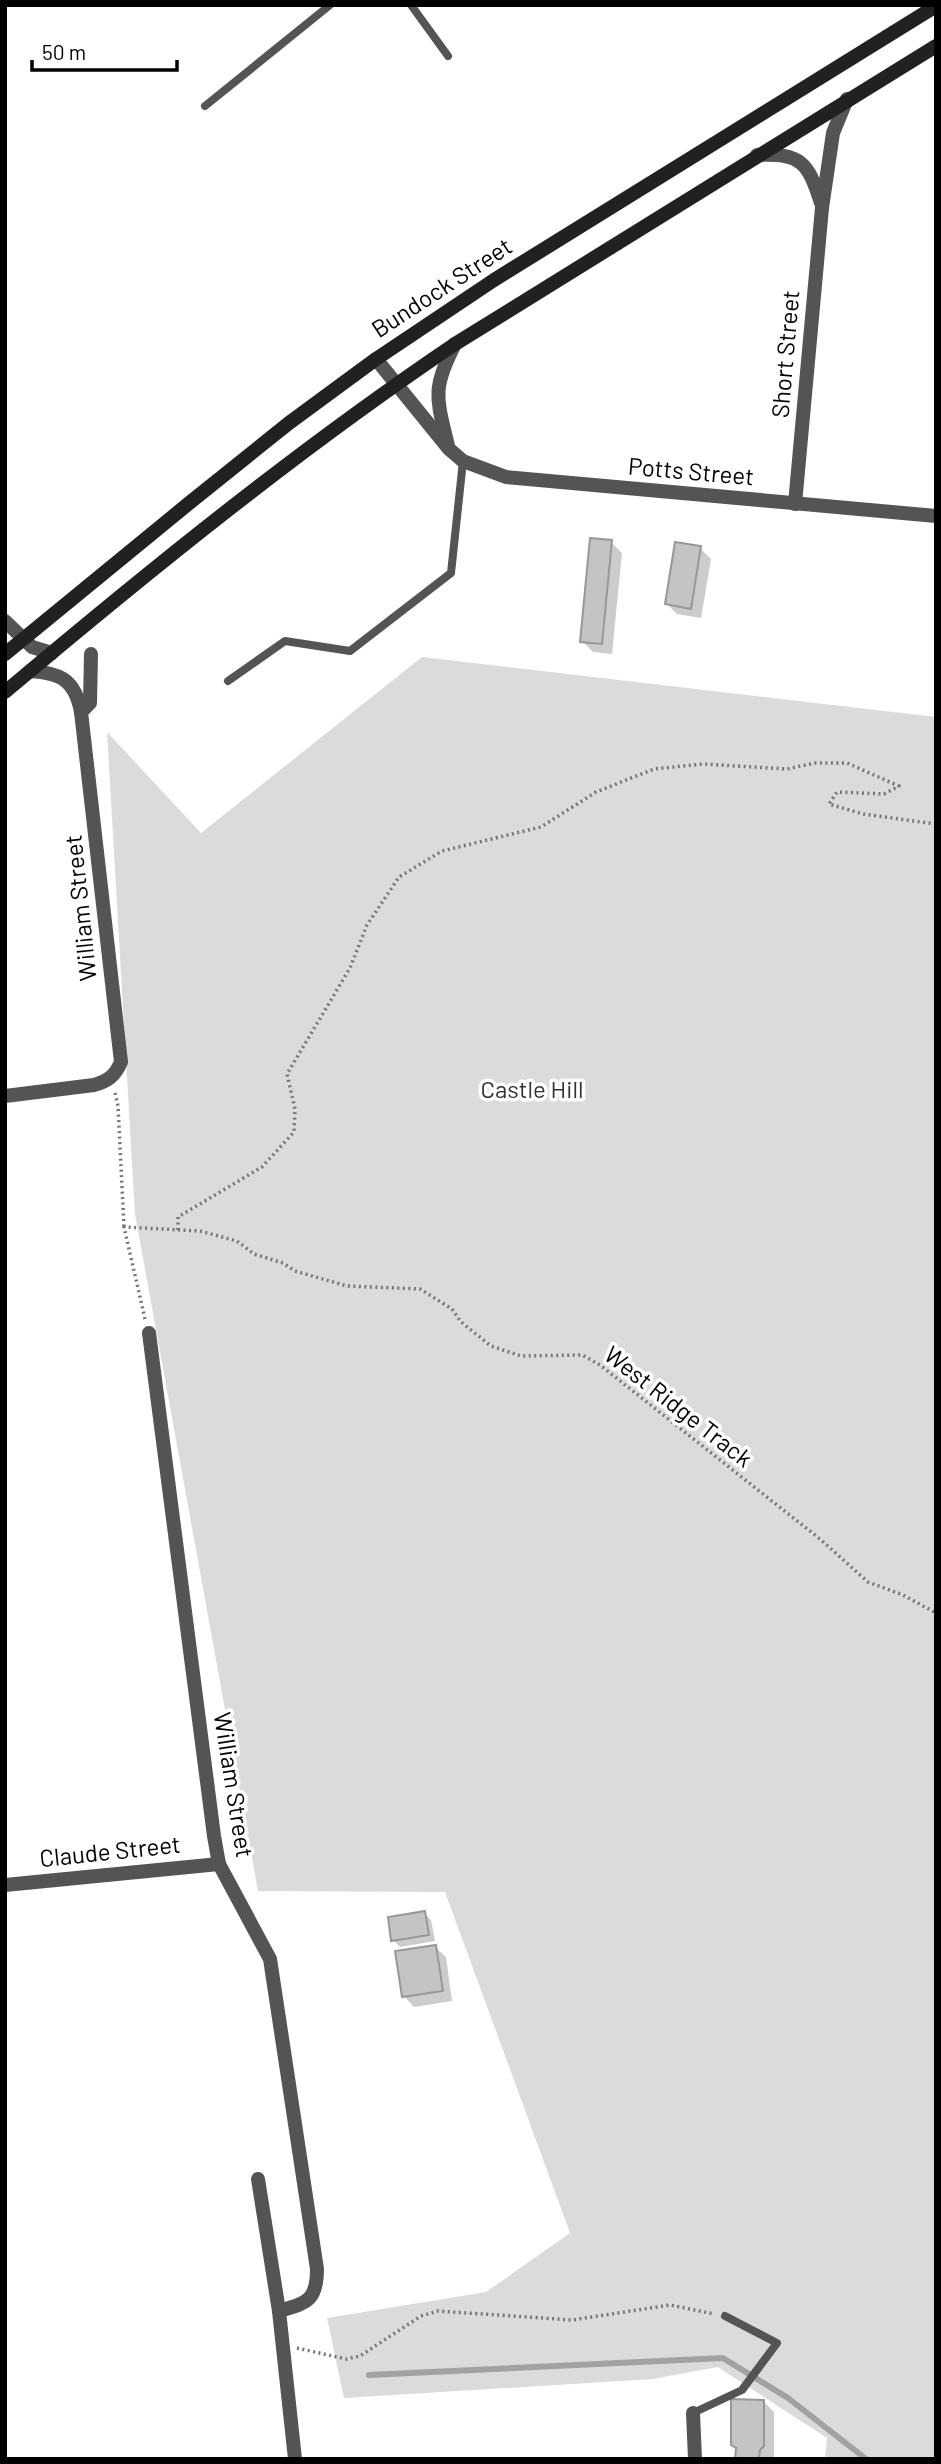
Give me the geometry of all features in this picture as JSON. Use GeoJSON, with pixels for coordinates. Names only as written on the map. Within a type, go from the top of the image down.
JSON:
{"type":"FeatureCollection","features":[{"type":"Feature","properties":{"kind":"main road","name":"Bundock Street"},"geometry":{"type":"LineString","coordinates":[[5,654],[228,471],[376,359],[506,273],[936,6]]}},
{"type":"Feature","properties":{"kind":"main road"},"geometry":{"type":"LineString","coordinates":[[5,692],[269,479],[395,384],[757,155],[936,46]]}},
{"type":"Feature","properties":{"kind":"street","name":"Short Street"},"geometry":{"type":"LineString","coordinates":[[795,504],[822,208],[833,133],[847,99]]}},
{"type":"Feature","properties":{"kind":"street","name":"Short Street"},"geometry":{"type":"LineString","coordinates":[[757,155],[780,154],[796,159],[807,168],[813,179],[822,208]]}},
{"type":"Feature","properties":{"kind":"street"},"geometry":{"type":"LineString","coordinates":[[449,449],[438,402],[438,383],[442,368],[455,344]]}},
{"type":"Feature","properties":{"kind":"street","name":"Potts Street"},"geometry":{"type":"LineString","coordinates":[[376,359],[449,449],[463,461],[506,477],[936,516]]}},
{"type":"Feature","properties":{"kind":"street"},"geometry":{"type":"LineString","coordinates":[[5,621],[33,648],[52,653]]}},
{"type":"Feature","properties":{"kind":"street","name":"William Street"},"geometry":{"type":"LineString","coordinates":[[81,712],[90,703],[91,654]]}},
{"type":"Feature","properties":{"kind":"street","name":"William Street"},"geometry":{"type":"LineString","coordinates":[[30,671],[62,677],[78,696],[121,1062]]}},
{"type":"Feature","properties":{"kind":"street"},"geometry":{"type":"LineString","coordinates":[[5,1096],[94,1085],[107,1081],[118,1070],[121,1062]]}},
{"type":"Feature","properties":{"kind":"street","name":"William Street"},"geometry":{"type":"LineString","coordinates":[[149,1334],[219,1864],[270,1959],[317,2269],[317,2286],[310,2299],[279,2311]]}},
{"type":"Feature","properties":{"kind":"street","name":"Claude Street"},"geometry":{"type":"LineString","coordinates":[[5,1885],[219,1864]]}},
{"type":"Feature","properties":{"kind":"street"},"geometry":{"type":"LineString","coordinates":[[258,2179],[279,2311],[295,2459]]}},
{"type":"Feature","properties":{"kind":"street"},"geometry":{"type":"LineString","coordinates":[[694,2413],[695,2459]]}},
{"type":"Feature","properties":{"kind":"lane"},"geometry":{"type":"LineString","coordinates":[[205,106],[330,5]]}},
{"type":"Feature","properties":{"kind":"lane"},"geometry":{"type":"LineString","coordinates":[[411,5],[447,56]]}},
{"type":"Feature","properties":{"kind":"lane"},"geometry":{"type":"LineString","coordinates":[[228,681],[285,641],[350,651],[451,573],[463,461]]}},
{"type":"Feature","properties":{"kind":"lane"},"geometry":{"type":"LineString","coordinates":[[694,2413],[742,2390],[777,2343],[725,2316]]}},
{"type":"Feature","properties":{"kind":"path"},"geometry":{"type":"LineString","coordinates":[[178,1230],[178,1217],[262,1167],[294,1132],[295,1110],[287,1074],[350,968],[367,925],[400,877],[442,851],[541,827],[596,792],[654,769],[703,764],[787,769],[815,763],[847,763],[899,786],[884,794],[837,792],[829,804],[863,814],[936,824]]}},
{"type":"Feature","properties":{"kind":"path"},"geometry":{"type":"LineString","coordinates":[[121,1062],[114,1088],[118,1105],[124,1227],[149,1334]]}},
{"type":"Feature","properties":{"kind":"path","name":"West Ridge Track"},"geometry":{"type":"LineString","coordinates":[[124,1227],[200,1231],[237,1241],[254,1254],[283,1263],[295,1271],[347,1286],[420,1289],[452,1309],[461,1322],[491,1346],[521,1356],[582,1355],[600,1365],[869,1581],[936,1613]]}},
{"type":"Feature","properties":{"kind":"path"},"geometry":{"type":"LineString","coordinates":[[281,2345],[346,2359],[360,2356],[421,2316],[438,2311],[572,2320],[670,2305],[725,2316]]}},
{"type":"Feature","properties":{"kind":"green space","name":"Castle Hill"},"geometry":{"type":"Polygon","coordinates":[[[422,657],[936,717],[936,2459],[825,2459],[827,2438],[718,2367],[653,2379],[344,2398],[327,2318],[486,2292],[570,2233],[445,1892],[258,1891],[135,1214],[107,732],[201,833],[422,657]]]}},
{"type":"Feature","properties":{"kind":"building"},"geometry":{"type":"Polygon","coordinates":[[[590,538],[612,540],[602,644],[580,642],[590,538]]]}},
{"type":"Feature","properties":{"kind":"building"},"geometry":{"type":"Polygon","coordinates":[[[675,542],[701,546],[691,609],[665,604],[675,542]]]}},
{"type":"Feature","properties":{"kind":"building"},"geometry":{"type":"Polygon","coordinates":[[[425,1911],[429,1935],[391,1941],[388,1917],[425,1911]]]}},
{"type":"Feature","properties":{"kind":"building"},"geometry":{"type":"Polygon","coordinates":[[[436,1945],[443,1991],[402,1997],[395,1951],[436,1945]]]}},
{"type":"Feature","properties":{"kind":"building"},"geometry":{"type":"Polygon","coordinates":[[[731,2399],[764,2400],[764,2446],[760,2450],[759,2459],[735,2459],[736,2448],[731,2445],[731,2399]]]}},
{"type":"Feature","properties":{"kind":"waterway"},"geometry":{"type":"LineString","coordinates":[[369,2375],[723,2358],[788,2398],[866,2459]]}}]}
